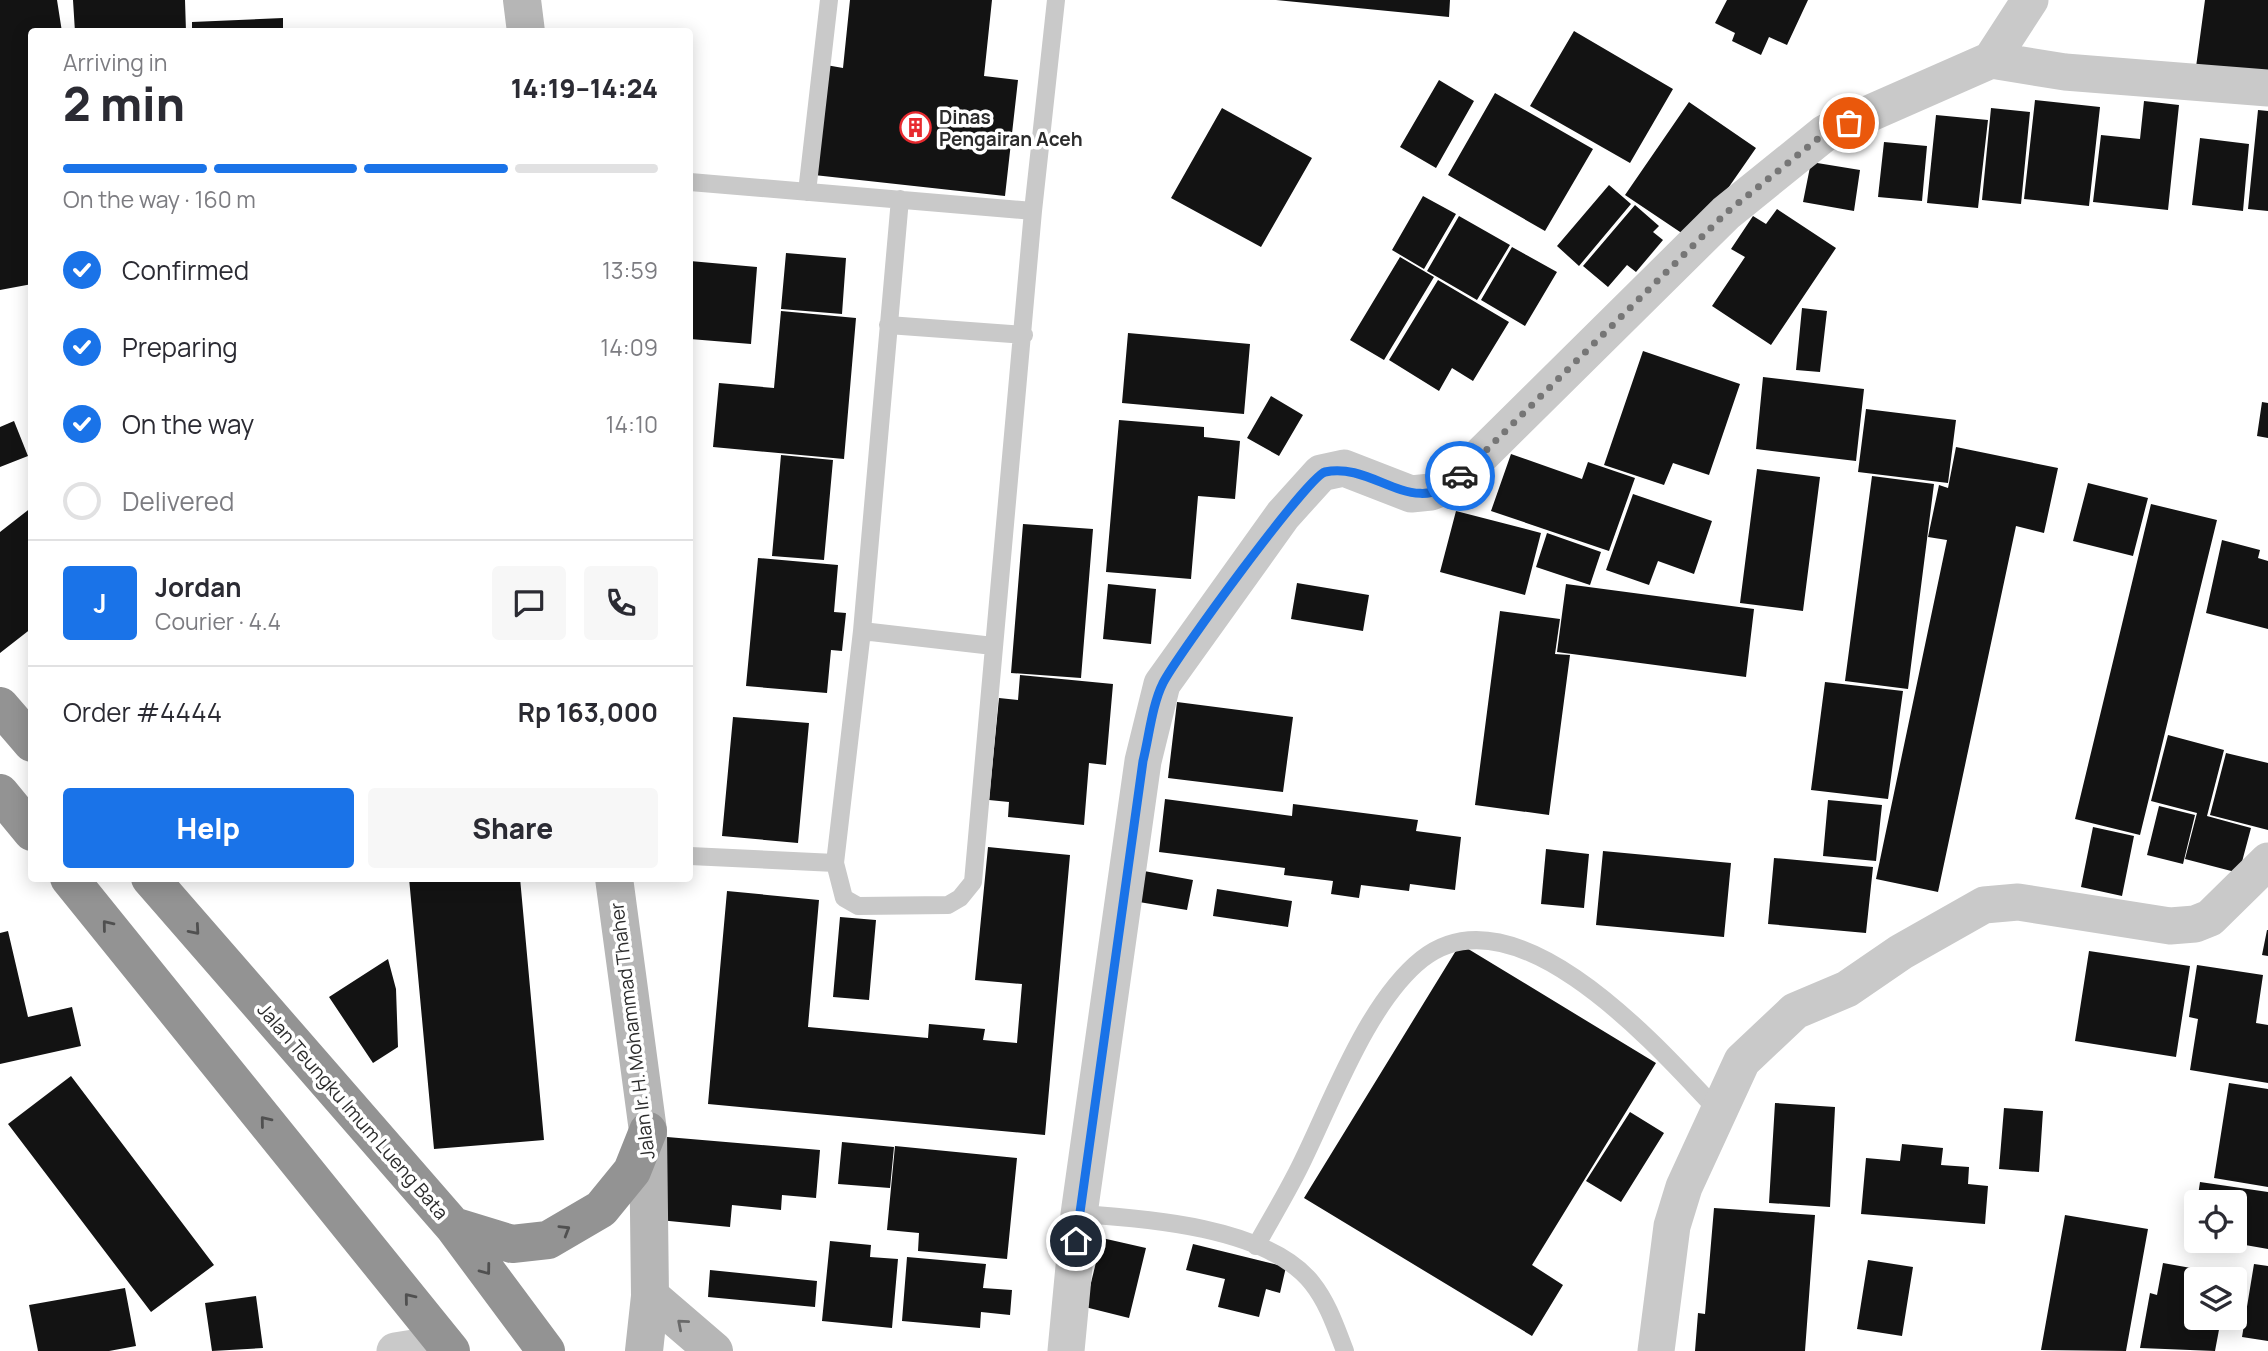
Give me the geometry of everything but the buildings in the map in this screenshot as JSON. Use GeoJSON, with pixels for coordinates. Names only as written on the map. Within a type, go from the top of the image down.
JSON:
{"type":"FeatureCollection","features":[{"type":"Feature","properties":{"kind":"highway"},"geometry":{"type":"LineString","coordinates":[[0,706],[28,738]]}},
{"type":"Feature","properties":{"kind":"highway"},"geometry":{"type":"LineString","coordinates":[[0,793],[28,827]]}},
{"type":"Feature","properties":{"kind":"highway"},"geometry":{"type":"LineString","coordinates":[[72,882],[448,1347]]}},
{"type":"Feature","properties":{"kind":"highway","name":"Jalan Teungku Imum Lueng Bata"},"geometry":{"type":"LineString","coordinates":[[153,882],[453,1226],[546,1351]]}},
{"type":"Feature","properties":{"kind":"highway"},"geometry":{"type":"LineString","coordinates":[[453,1226],[512,1244],[548,1240],[601,1209],[632,1171],[648,1131]]}},
{"type":"Feature","properties":{"kind":"main road"},"geometry":{"type":"LineString","coordinates":[[522,0],[526,28]]}},
{"type":"Feature","properties":{"kind":"main road","name":"Jalan Ir. H. Mohammad Thaher"},"geometry":{"type":"LineString","coordinates":[[615,882],[648,1131],[650,1296],[644,1351]]}},
{"type":"Feature","properties":{"kind":"main road"},"geometry":{"type":"LineString","coordinates":[[650,1296],[715,1351]]}},
{"type":"Feature","properties":{"kind":"street"},"geometry":{"type":"LineString","coordinates":[[1991,60],[2030,0]]}},
{"type":"Feature","properties":{"kind":"street"},"geometry":{"type":"LineString","coordinates":[[1066,1351],[1079,1214],[1143,761],[1162,684],[1283,515],[1321,473],[1344,468],[1411,494],[1431,492],[1452,484],[1726,213],[1825,133],[1991,60],[2065,72],[2268,88]]}},
{"type":"Feature","properties":{"kind":"street"},"geometry":{"type":"LineString","coordinates":[[1656,1351],[1672,1226],[1684,1187],[1742,1061],[1795,1011],[1847,989],[1901,952],[1984,905],[2018,902],[2170,926],[2194,924],[2210,918],[2268,861]]}},
{"type":"Feature","properties":{"kind":"street"},"geometry":{"type":"LineString","coordinates":[[395,1351],[448,1347]]}},
{"type":"Feature","properties":{"kind":"lane"},"geometry":{"type":"LineString","coordinates":[[807,192],[829,0]]}},
{"type":"Feature","properties":{"kind":"lane"},"geometry":{"type":"LineString","coordinates":[[900,199],[862,631],[835,863],[844,898],[858,906],[947,905],[960,898],[973,882],[1033,211],[1056,0]]}},
{"type":"Feature","properties":{"kind":"lane"},"geometry":{"type":"LineString","coordinates":[[693,182],[1033,211]]}},
{"type":"Feature","properties":{"kind":"lane"},"geometry":{"type":"LineString","coordinates":[[888,325],[1024,335]]}},
{"type":"Feature","properties":{"kind":"lane"},"geometry":{"type":"LineString","coordinates":[[862,631],[993,646]]}},
{"type":"Feature","properties":{"kind":"lane"},"geometry":{"type":"LineString","coordinates":[[693,856],[835,863]]}},
{"type":"Feature","properties":{"kind":"lane"},"geometry":{"type":"LineString","coordinates":[[1256,1246],[1302,1162],[1362,1036],[1405,975],[1424,957],[1453,945],[1483,939],[1508,942],[1558,964],[1639,1031],[1717,1111]]}},
{"type":"Feature","properties":{"kind":"lane"},"geometry":{"type":"LineString","coordinates":[[1079,1214],[1148,1219],[1209,1230],[1256,1246],[1284,1260],[1311,1282],[1329,1311],[1345,1351]]}},
{"type":"Feature","properties":{"kind":"way so far"},"geometry":{"type":"LineString","coordinates":[[1460,476],[1726,213],[1825,133],[1849,123]]}},
{"type":"Feature","properties":{"kind":"place","name":"Dinas Pengairan Aceh"},"geometry":{"type":"Point","coordinates":[916,128]}},
{"type":"Feature","properties":{"kind":"route"},"geometry":{"type":"LineString","coordinates":[[1076,1241],[1143,761],[1162,684],[1283,515],[1321,473],[1344,468],[1411,494],[1431,492],[1452,484],[1460,476]]}}]}
